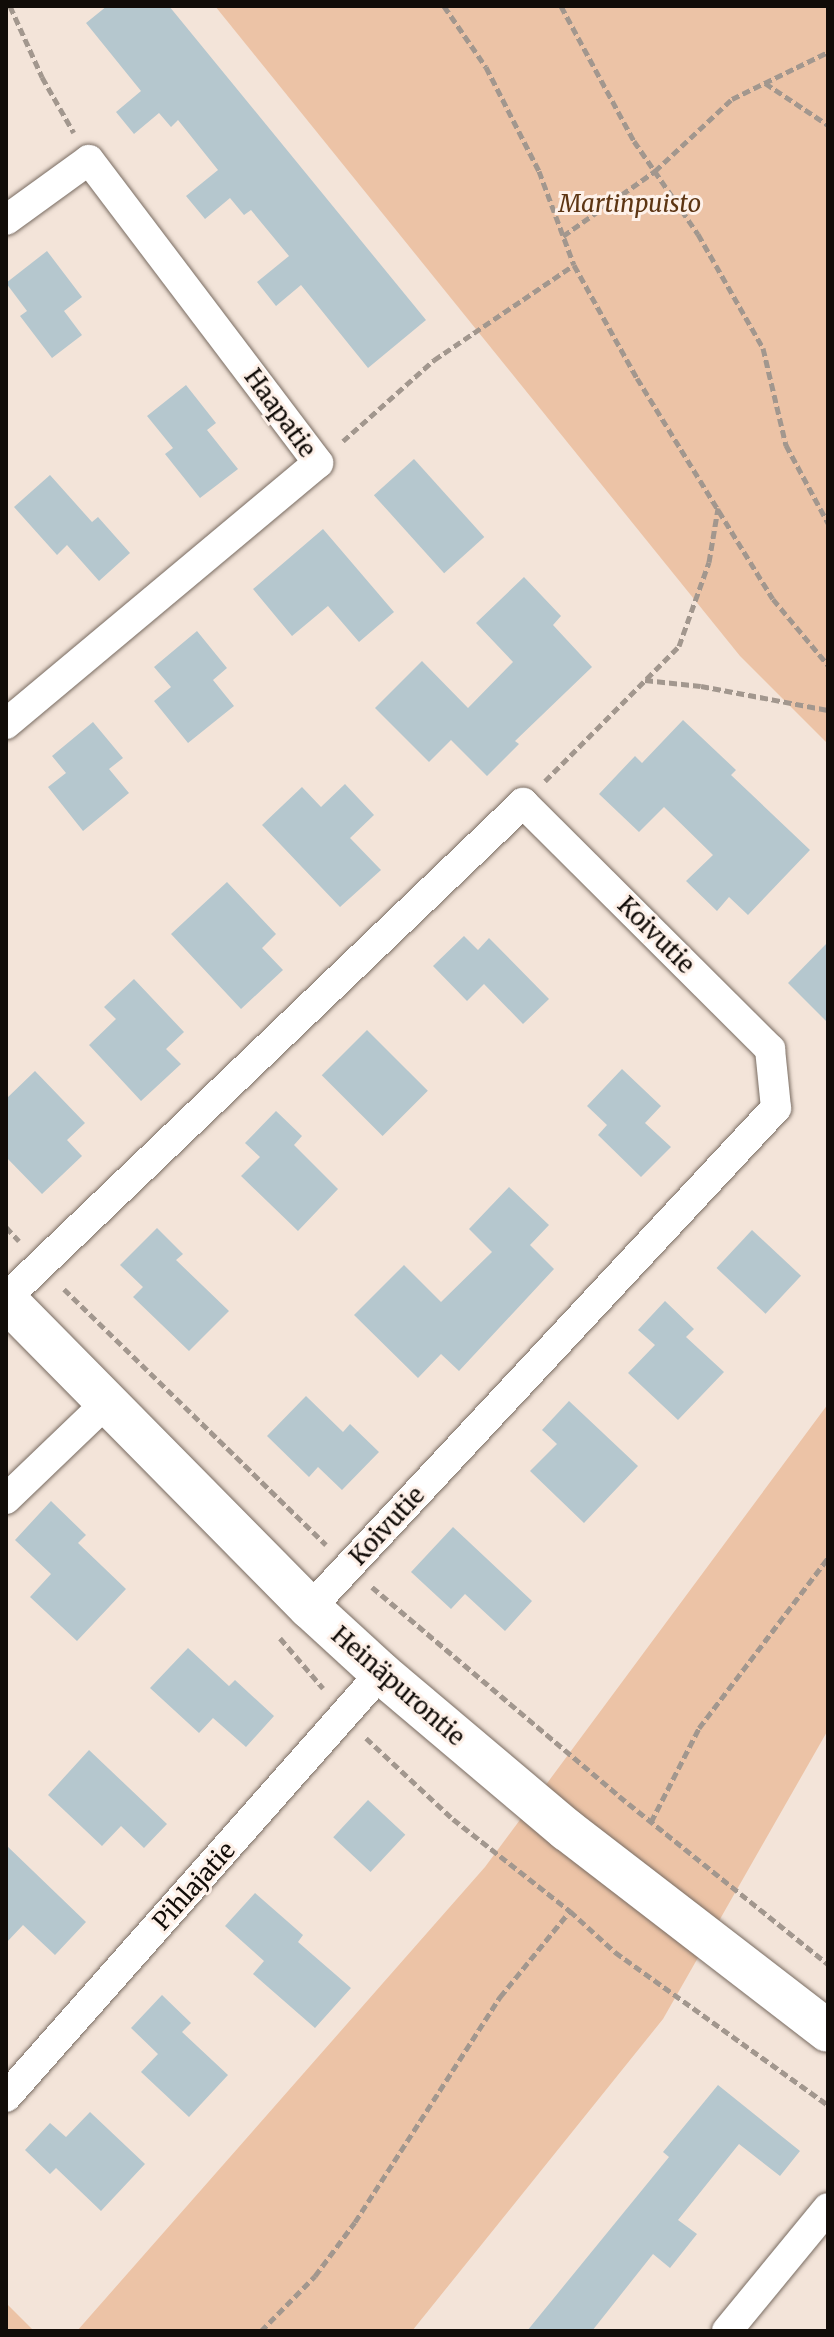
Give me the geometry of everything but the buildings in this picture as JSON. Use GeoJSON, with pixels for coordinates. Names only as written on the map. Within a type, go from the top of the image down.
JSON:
{"type":"FeatureCollection","features":[{"type":"Feature","properties":{"kind":"street"},"geometry":{"type":"LineString","coordinates":[[6,220],[89,160]]}},
{"type":"Feature","properties":{"kind":"street","name":"Haapatie"},"geometry":{"type":"LineString","coordinates":[[6,724],[318,463],[89,160]]}},
{"type":"Feature","properties":{"kind":"street"},"geometry":{"type":"LineString","coordinates":[[6,1299],[523,803]]}},
{"type":"Feature","properties":{"kind":"street","name":"Koivutie"},"geometry":{"type":"LineString","coordinates":[[310,1608],[776,1108],[770,1049],[523,803]]}},
{"type":"Feature","properties":{"kind":"street","name":"Heinäpurontie"},"geometry":{"type":"LineString","coordinates":[[6,1299],[310,1608],[381,1673],[567,1830],[828,2031]]}},
{"type":"Feature","properties":{"kind":"street"},"geometry":{"type":"LineString","coordinates":[[6,1499],[106,1403]]}},
{"type":"Feature","properties":{"kind":"street","name":"Pihlajatie"},"geometry":{"type":"LineString","coordinates":[[6,2097],[381,1673]]}},
{"type":"Feature","properties":{"kind":"street"},"geometry":{"type":"LineString","coordinates":[[727,2331],[828,2208]]}},
{"type":"Feature","properties":{"kind":"path"},"geometry":{"type":"LineString","coordinates":[[10,6],[11,16],[42,77],[89,160]]}},
{"type":"Feature","properties":{"kind":"path"},"geometry":{"type":"LineString","coordinates":[[444,6],[486,67],[539,171],[574,265],[637,378],[773,599],[828,665]]}},
{"type":"Feature","properties":{"kind":"path"},"geometry":{"type":"LineString","coordinates":[[561,6],[634,141],[698,234],[763,348],[786,445],[828,523]]}},
{"type":"Feature","properties":{"kind":"path"},"geometry":{"type":"LineString","coordinates":[[563,236],[655,171],[732,99],[828,52]]}},
{"type":"Feature","properties":{"kind":"path"},"geometry":{"type":"LineString","coordinates":[[764,83],[828,125]]}},
{"type":"Feature","properties":{"kind":"path"},"geometry":{"type":"LineString","coordinates":[[318,463],[434,360],[574,265]]}},
{"type":"Feature","properties":{"kind":"path"},"geometry":{"type":"LineString","coordinates":[[523,803],[679,646],[709,562],[718,507]]}},
{"type":"Feature","properties":{"kind":"path"},"geometry":{"type":"LineString","coordinates":[[645,680],[701,686],[828,710]]}},
{"type":"Feature","properties":{"kind":"path"},"geometry":{"type":"LineString","coordinates":[[6,1227],[349,1567],[651,1822],[828,1964]]}},
{"type":"Feature","properties":{"kind":"path"},"geometry":{"type":"LineString","coordinates":[[651,1822],[699,1728],[828,1558]]}},
{"type":"Feature","properties":{"kind":"path"},"geometry":{"type":"LineString","coordinates":[[261,2331],[315,2276],[355,2222],[500,1997],[570,1911]]}},
{"type":"Feature","properties":{"kind":"green space","name":"Martinpuisto"},"geometry":{"type":"Polygon","coordinates":[[[215,6],[828,6],[828,744],[740,656],[215,6]]]}},
{"type":"Feature","properties":{"kind":"green space"},"geometry":{"type":"Polygon","coordinates":[[[828,1404],[828,1730],[663,2019],[412,2331],[77,2331],[485,1867],[828,1404]]]}},
{"type":"Feature","properties":{"kind":"green space"},"geometry":{"type":"Polygon","coordinates":[[[6,2303],[34,2331],[6,2331],[6,2303]]]}}]}
